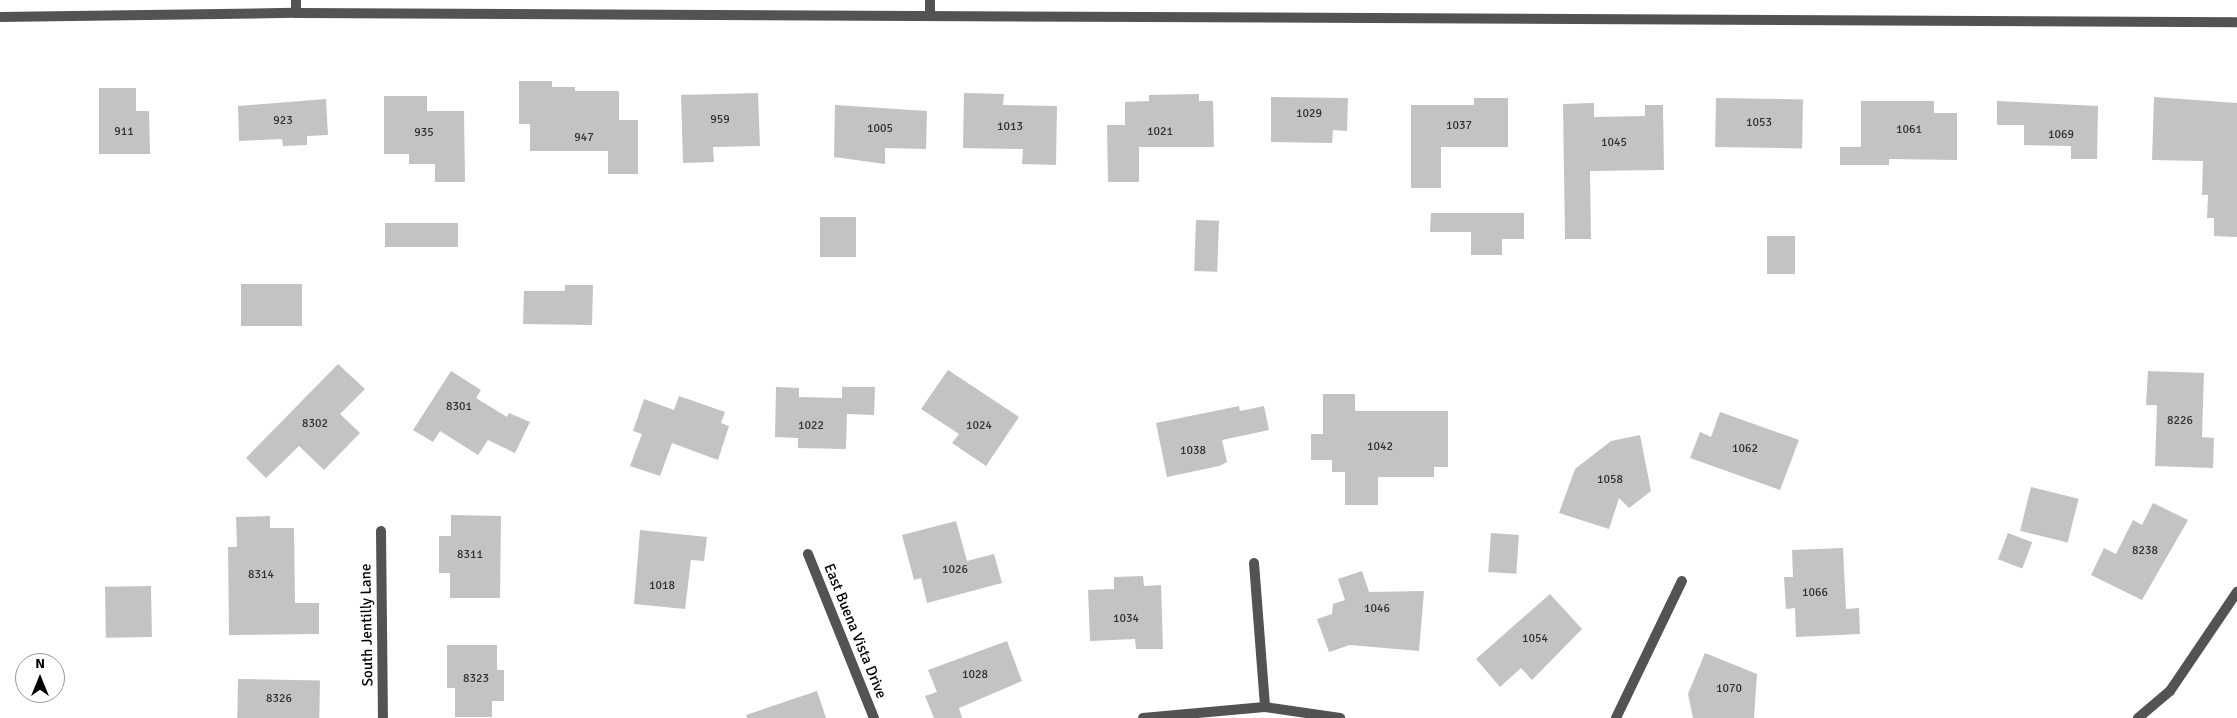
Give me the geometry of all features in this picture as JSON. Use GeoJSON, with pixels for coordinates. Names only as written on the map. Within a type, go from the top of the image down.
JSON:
{"type":"FeatureCollection","features":[{"type":"Feature","properties":{"kind":"street"},"geometry":{"type":"LineString","coordinates":[[296,0],[296,13]]}},
{"type":"Feature","properties":{"kind":"street"},"geometry":{"type":"LineString","coordinates":[[930,0],[930,16]]}},
{"type":"Feature","properties":{"kind":"street"},"geometry":{"type":"LineString","coordinates":[[0,17],[296,13],[2237,22]]}},
{"type":"Feature","properties":{"kind":"street","name":"South Jentilly Lane"},"geometry":{"type":"LineString","coordinates":[[380,531],[383,718]]}},
{"type":"Feature","properties":{"kind":"street","name":"East Buena Vista Drive"},"geometry":{"type":"LineString","coordinates":[[808,554],[874,718]]}},
{"type":"Feature","properties":{"kind":"street"},"geometry":{"type":"LineString","coordinates":[[1254,562],[1265,707]]}},
{"type":"Feature","properties":{"kind":"street"},"geometry":{"type":"LineString","coordinates":[[1616,718],[1682,581]]}},
{"type":"Feature","properties":{"kind":"street"},"geometry":{"type":"LineString","coordinates":[[2138,718],[2170,691],[2237,592]]}},
{"type":"Feature","properties":{"kind":"street"},"geometry":{"type":"LineString","coordinates":[[1143,718],[1265,707],[1340,718]]}},
{"type":"Feature","properties":{"kind":"building"},"geometry":{"type":"Polygon","coordinates":[[[519,81],[552,81],[552,87],[575,87],[575,91],[619,91],[619,120],[638,120],[638,174],[608,174],[608,151],[530,151],[530,124],[519,124],[519,81]]]}},
{"type":"Feature","properties":{"kind":"building"},"geometry":{"type":"Polygon","coordinates":[[[99,88],[136,88],[136,111],[149,111],[150,154],[99,154],[99,88]]]}},
{"type":"Feature","properties":{"kind":"building"},"geometry":{"type":"Polygon","coordinates":[[[758,93],[760,146],[713,147],[714,162],[683,163],[681,95],[758,93]]]}},
{"type":"Feature","properties":{"kind":"building"},"geometry":{"type":"Polygon","coordinates":[[[964,93],[1004,94],[1003,105],[1057,106],[1056,165],[1022,164],[1023,149],[963,148],[964,93]]]}},
{"type":"Feature","properties":{"kind":"building"},"geometry":{"type":"Polygon","coordinates":[[[1199,94],[1199,101],[1213,101],[1214,147],[1139,147],[1139,182],[1108,182],[1107,125],[1125,125],[1125,102],[1149,101],[1149,95],[1199,94]]]}},
{"type":"Feature","properties":{"kind":"building"},"geometry":{"type":"Polygon","coordinates":[[[384,96],[427,96],[427,111],[464,111],[465,182],[435,182],[435,164],[409,164],[409,154],[384,154],[384,96]]]}},
{"type":"Feature","properties":{"kind":"building"},"geometry":{"type":"Polygon","coordinates":[[[1271,97],[1348,98],[1347,131],[1333,130],[1332,143],[1271,142],[1271,97]]]}},
{"type":"Feature","properties":{"kind":"building"},"geometry":{"type":"Polygon","coordinates":[[[2154,97],[2237,103],[2237,237],[2214,236],[2214,218],[2207,218],[2208,195],[2202,195],[2203,161],[2152,160],[2154,97]]]}},
{"type":"Feature","properties":{"kind":"building"},"geometry":{"type":"Polygon","coordinates":[[[1474,98],[1508,98],[1508,147],[1441,147],[1441,188],[1411,188],[1411,105],[1474,105],[1474,98]]]}},
{"type":"Feature","properties":{"kind":"building"},"geometry":{"type":"Polygon","coordinates":[[[1716,98],[1803,100],[1802,149],[1715,147],[1716,98]]]}},
{"type":"Feature","properties":{"kind":"building"},"geometry":{"type":"Polygon","coordinates":[[[326,99],[328,135],[307,136],[307,145],[283,146],[282,139],[239,141],[238,106],[326,99]]]}},
{"type":"Feature","properties":{"kind":"building"},"geometry":{"type":"Polygon","coordinates":[[[1861,101],[1934,101],[1934,113],[1957,113],[1957,160],[1889,159],[1889,165],[1840,165],[1840,147],[1861,147],[1861,101]]]}},
{"type":"Feature","properties":{"kind":"building"},"geometry":{"type":"Polygon","coordinates":[[[1997,101],[2098,106],[2097,159],[2071,159],[2071,146],[2024,145],[2024,125],[1997,125],[1997,101]]]}},
{"type":"Feature","properties":{"kind":"building"},"geometry":{"type":"Polygon","coordinates":[[[1594,103],[1594,117],[1645,116],[1645,105],[1663,105],[1664,170],[1590,171],[1591,239],[1565,239],[1563,104],[1594,103]]]}},
{"type":"Feature","properties":{"kind":"building"},"geometry":{"type":"Polygon","coordinates":[[[835,105],[927,111],[926,149],[885,148],[885,164],[834,157],[835,105]]]}},
{"type":"Feature","properties":{"kind":"building"},"geometry":{"type":"Polygon","coordinates":[[[1431,213],[1524,213],[1524,239],[1502,239],[1502,255],[1471,255],[1471,232],[1430,232],[1431,213]]]}},
{"type":"Feature","properties":{"kind":"building"},"geometry":{"type":"Polygon","coordinates":[[[820,217],[856,217],[856,257],[820,257],[820,217]]]}},
{"type":"Feature","properties":{"kind":"building"},"geometry":{"type":"Polygon","coordinates":[[[1196,220],[1219,221],[1217,272],[1194,271],[1196,220]]]}},
{"type":"Feature","properties":{"kind":"building"},"geometry":{"type":"Polygon","coordinates":[[[385,223],[458,223],[458,247],[385,247],[385,223]]]}},
{"type":"Feature","properties":{"kind":"building"},"geometry":{"type":"Polygon","coordinates":[[[1767,236],[1795,236],[1795,274],[1767,274],[1767,236]]]}},
{"type":"Feature","properties":{"kind":"building"},"geometry":{"type":"Polygon","coordinates":[[[241,284],[302,284],[302,326],[241,326],[241,284]]]}},
{"type":"Feature","properties":{"kind":"building"},"geometry":{"type":"Polygon","coordinates":[[[565,285],[593,285],[592,325],[523,324],[524,291],[565,291],[565,285]]]}},
{"type":"Feature","properties":{"kind":"building"},"geometry":{"type":"Polygon","coordinates":[[[338,364],[365,389],[340,414],[360,433],[324,470],[299,446],[266,478],[246,458],[338,364]]]}},
{"type":"Feature","properties":{"kind":"building"},"geometry":{"type":"Polygon","coordinates":[[[948,370],[1019,417],[986,466],[952,443],[959,434],[921,409],[948,370]]]}},
{"type":"Feature","properties":{"kind":"building"},"geometry":{"type":"Polygon","coordinates":[[[451,371],[481,390],[476,398],[507,417],[509,413],[530,422],[515,453],[488,440],[478,455],[440,431],[433,442],[413,430],[451,371]]]}},
{"type":"Feature","properties":{"kind":"building"},"geometry":{"type":"Polygon","coordinates":[[[2148,371],[2204,373],[2202,437],[2214,438],[2213,468],[2155,466],[2157,405],[2146,405],[2148,371]]]}},
{"type":"Feature","properties":{"kind":"building"},"geometry":{"type":"Polygon","coordinates":[[[776,387],[799,388],[799,397],[842,398],[842,387],[875,387],[874,415],[847,414],[846,449],[798,448],[798,438],[775,437],[776,387]]]}},
{"type":"Feature","properties":{"kind":"building"},"geometry":{"type":"Polygon","coordinates":[[[1323,394],[1355,394],[1355,411],[1448,411],[1448,467],[1434,467],[1434,477],[1378,477],[1378,505],[1345,505],[1345,472],[1332,472],[1332,460],[1311,460],[1311,434],[1323,434],[1323,394]]]}},
{"type":"Feature","properties":{"kind":"building"},"geometry":{"type":"Polygon","coordinates":[[[679,396],[725,412],[721,423],[729,426],[718,460],[672,443],[660,476],[630,466],[642,434],[633,431],[644,399],[674,410],[679,396]]]}},
{"type":"Feature","properties":{"kind":"building"},"geometry":{"type":"Polygon","coordinates":[[[1239,406],[1240,411],[1264,406],[1269,430],[1222,440],[1227,462],[1219,466],[1167,477],[1156,423],[1239,406]]]}},
{"type":"Feature","properties":{"kind":"building"},"geometry":{"type":"Polygon","coordinates":[[[1720,412],[1799,440],[1780,490],[1690,458],[1700,432],[1711,437],[1720,412]]]}},
{"type":"Feature","properties":{"kind":"building"},"geometry":{"type":"Polygon","coordinates":[[[1640,435],[1651,491],[1629,508],[1619,498],[1609,529],[1559,513],[1575,469],[1611,441],[1640,435]]]}},
{"type":"Feature","properties":{"kind":"building"},"geometry":{"type":"Polygon","coordinates":[[[2031,487],[2079,499],[2068,543],[2020,531],[2031,487]]]}},
{"type":"Feature","properties":{"kind":"building"},"geometry":{"type":"Polygon","coordinates":[[[2153,503],[2188,520],[2142,600],[2091,575],[2104,548],[2116,554],[2133,520],[2142,525],[2153,503]]]}},
{"type":"Feature","properties":{"kind":"building"},"geometry":{"type":"Polygon","coordinates":[[[451,515],[501,516],[500,598],[450,598],[450,573],[439,573],[439,536],[451,536],[451,515]]]}},
{"type":"Feature","properties":{"kind":"building"},"geometry":{"type":"Polygon","coordinates":[[[270,516],[270,528],[294,528],[295,603],[319,603],[319,634],[229,635],[228,547],[237,547],[236,517],[270,516]]]}},
{"type":"Feature","properties":{"kind":"building"},"geometry":{"type":"Polygon","coordinates":[[[956,521],[967,561],[994,554],[1002,583],[927,603],[921,578],[914,580],[902,535],[956,521]]]}},
{"type":"Feature","properties":{"kind":"building"},"geometry":{"type":"Polygon","coordinates":[[[640,530],[707,537],[704,561],[691,560],[685,609],[634,604],[640,530]]]}},
{"type":"Feature","properties":{"kind":"building"},"geometry":{"type":"Polygon","coordinates":[[[1491,533],[1519,535],[1516,574],[1488,572],[1491,533]]]}},
{"type":"Feature","properties":{"kind":"building"},"geometry":{"type":"Polygon","coordinates":[[[2008,533],[2032,542],[2022,568],[1998,559],[2008,533]]]}},
{"type":"Feature","properties":{"kind":"building"},"geometry":{"type":"Polygon","coordinates":[[[1843,548],[1846,609],[1859,608],[1860,634],[1796,637],[1795,608],[1786,609],[1784,577],[1793,577],[1792,550],[1843,548]]]}},
{"type":"Feature","properties":{"kind":"building"},"geometry":{"type":"Polygon","coordinates":[[[1362,571],[1369,592],[1424,591],[1419,651],[1350,645],[1329,652],[1317,619],[1332,614],[1333,604],[1345,600],[1338,579],[1362,571]]]}},
{"type":"Feature","properties":{"kind":"building"},"geometry":{"type":"Polygon","coordinates":[[[1143,576],[1144,586],[1161,585],[1163,649],[1136,649],[1135,639],[1090,641],[1088,590],[1114,589],[1114,577],[1143,576]]]}},
{"type":"Feature","properties":{"kind":"building"},"geometry":{"type":"Polygon","coordinates":[[[151,586],[152,637],[106,638],[105,587],[151,586]]]}},
{"type":"Feature","properties":{"kind":"building"},"geometry":{"type":"Polygon","coordinates":[[[1550,594],[1582,629],[1532,680],[1521,668],[1500,687],[1476,659],[1550,594]]]}},
{"type":"Feature","properties":{"kind":"building"},"geometry":{"type":"Polygon","coordinates":[[[1007,641],[1022,681],[959,708],[962,718],[934,718],[925,696],[937,692],[928,670],[1007,641]]]}},
{"type":"Feature","properties":{"kind":"building"},"geometry":{"type":"Polygon","coordinates":[[[447,645],[497,645],[497,670],[504,670],[504,701],[492,701],[492,717],[455,717],[455,688],[447,688],[447,645]]]}},
{"type":"Feature","properties":{"kind":"building"},"geometry":{"type":"Polygon","coordinates":[[[1705,653],[1757,674],[1754,718],[1693,718],[1688,694],[1705,653]]]}},
{"type":"Feature","properties":{"kind":"building"},"geometry":{"type":"Polygon","coordinates":[[[238,679],[320,680],[319,718],[237,718],[238,679]]]}},
{"type":"Feature","properties":{"kind":"building"},"geometry":{"type":"Polygon","coordinates":[[[817,691],[826,718],[747,718],[746,715],[817,691]]]}}]}
